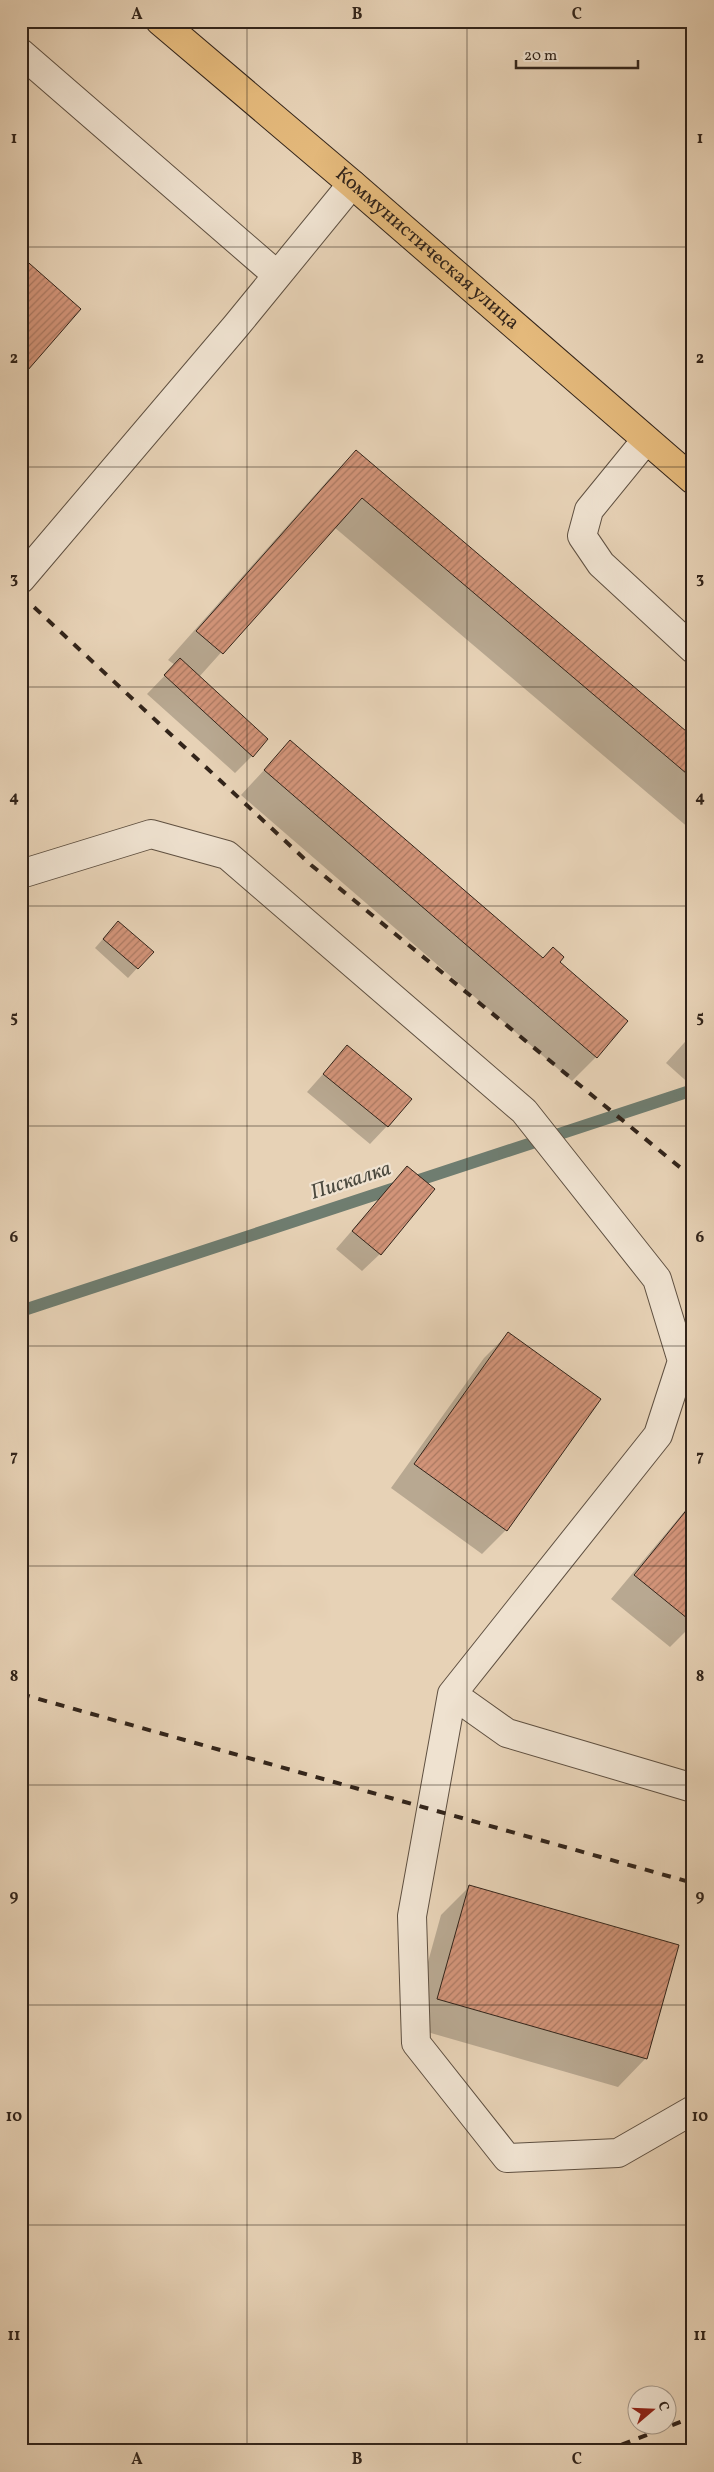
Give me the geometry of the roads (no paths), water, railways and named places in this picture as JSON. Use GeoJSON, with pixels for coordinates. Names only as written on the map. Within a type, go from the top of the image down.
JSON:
{"type":"FeatureCollection","features":[{"type":"Feature","properties":{"kind":"main road","name":"Коммунистическая улица"},"geometry":{"type":"LineString","coordinates":[[160,21],[352,184],[693,480]]}},
{"type":"Feature","properties":{"kind":"street"},"geometry":{"type":"LineString","coordinates":[[21,53],[277,275]]}},
{"type":"Feature","properties":{"kind":"street"},"geometry":{"type":"LineString","coordinates":[[21,579],[352,184]]}},
{"type":"Feature","properties":{"kind":"street"},"geometry":{"type":"LineString","coordinates":[[646,440],[589,510],[582,536],[601,564],[693,649]]}},
{"type":"Feature","properties":{"kind":"street"},"geometry":{"type":"LineString","coordinates":[[21,874],[151,834],[227,855],[524,1111],[657,1279],[682,1361],[658,1435],[452,1694],[412,1916],[416,2043],[507,2158],[618,2154],[693,2110]]}},
{"type":"Feature","properties":{"kind":"street"},"geometry":{"type":"LineString","coordinates":[[452,1694],[507,1733],[693,1788]]}},
{"type":"Feature","properties":{"kind":"waterway","name":"Пискалка"},"geometry":{"type":"LineString","coordinates":[[21,1311],[693,1090]]}},
{"type":"Feature","properties":{"kind":"railway"},"geometry":{"type":"LineString","coordinates":[[21,595],[311,865],[693,1178]]}},
{"type":"Feature","properties":{"kind":"railway"},"geometry":{"type":"LineString","coordinates":[[21,1694],[693,1883]]}},
{"type":"Feature","properties":{"kind":"railway"},"geometry":{"type":"LineString","coordinates":[[605,2451],[693,2417]]}},
{"type":"Feature","properties":{"kind":"railway"},"geometry":{"type":"LineString","coordinates":[[686,2451],[693,2448]]}}]}
